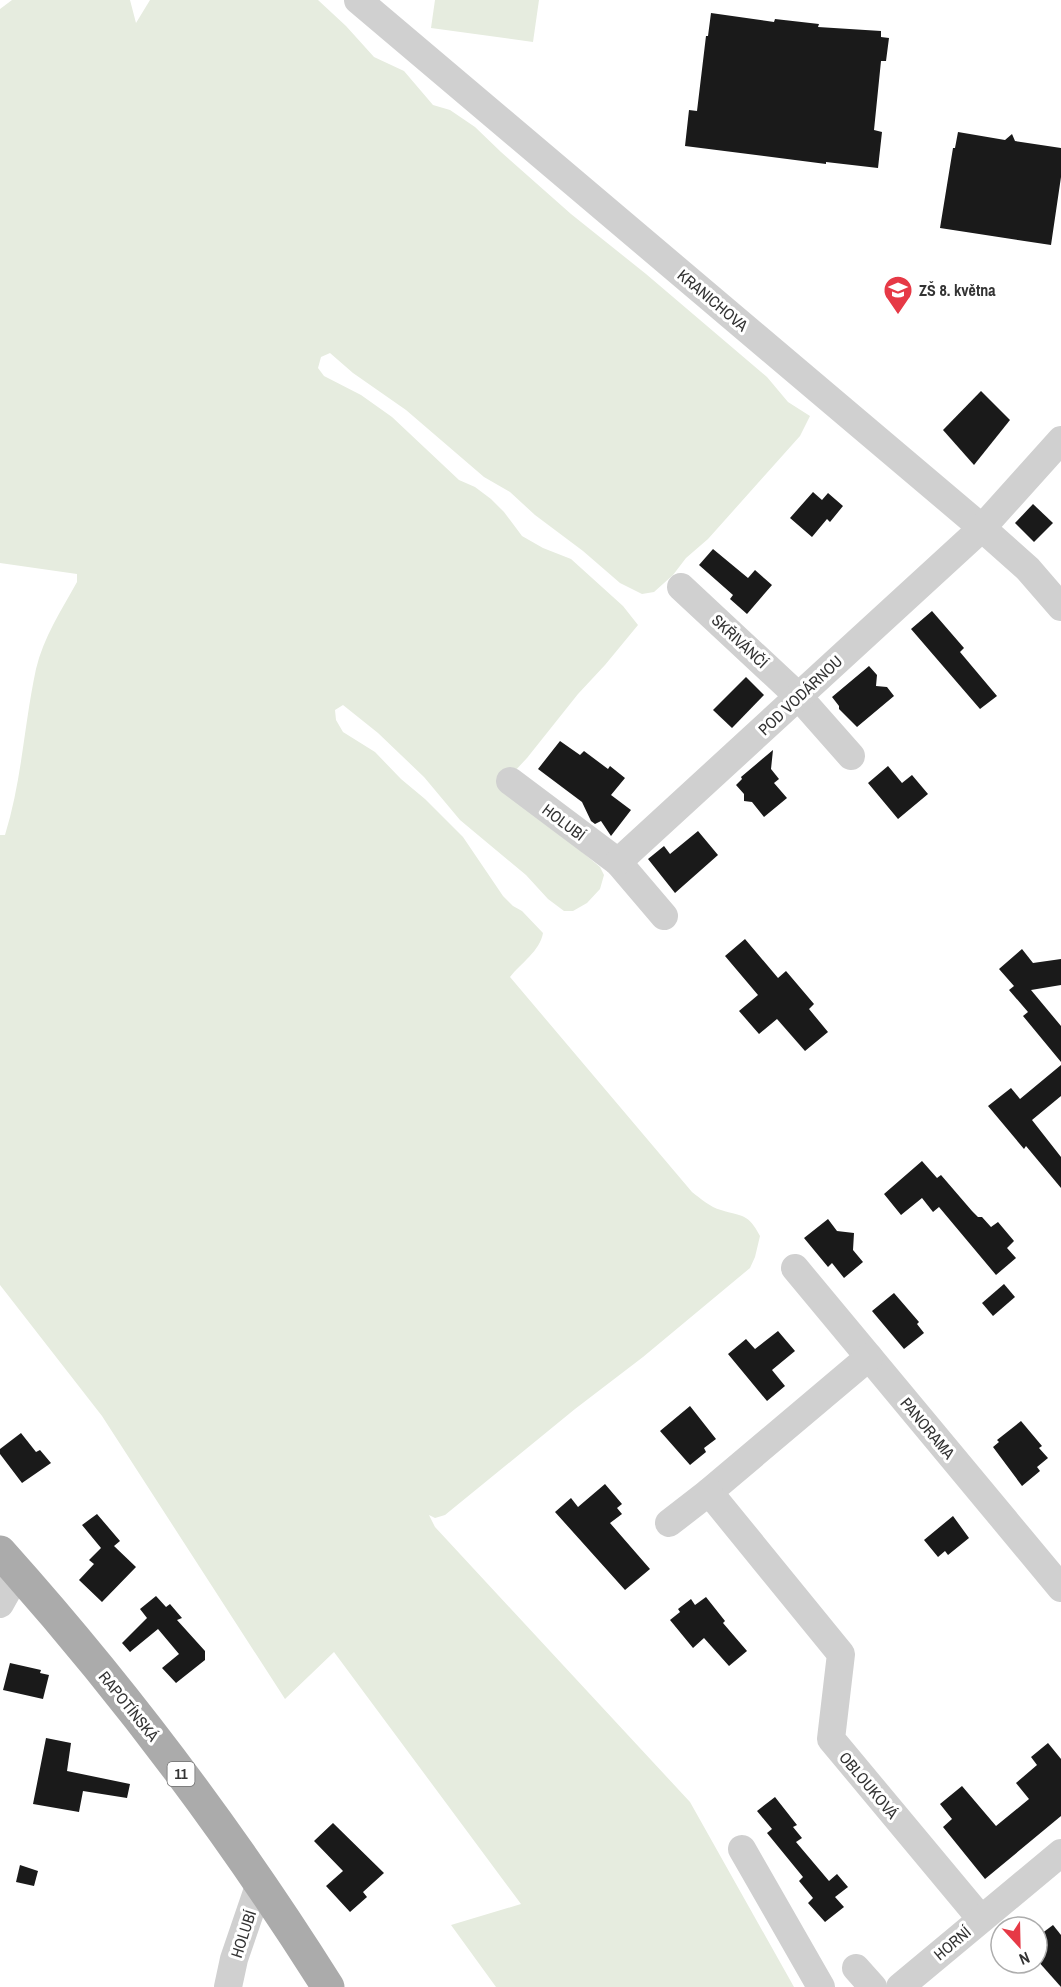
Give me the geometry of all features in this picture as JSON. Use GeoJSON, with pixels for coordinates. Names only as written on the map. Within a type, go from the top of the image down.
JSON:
{"type":"FeatureCollection","features":[{"type":"Feature","properties":{"kind":"main road","name":"RAPOTÍNSKÁ"},"geometry":{"type":"LineString","coordinates":[[9,1562],[136,1715],[206,1806],[285,1918],[328,1987]]}},
{"type":"Feature","properties":{"kind":"street","name":"KRANICHOVA"},"geometry":{"type":"LineString","coordinates":[[358,0],[982,528],[1028,569],[1061,607]]}},
{"type":"Feature","properties":{"kind":"street","name":"POD VODÁRNOU"},"geometry":{"type":"LineString","coordinates":[[618,862],[982,528],[1061,440]]}},
{"type":"Feature","properties":{"kind":"street","name":"SKŘIVÁNČÍ"},"geometry":{"type":"LineString","coordinates":[[681,586],[798,696],[851,756]]}},
{"type":"Feature","properties":{"kind":"street","name":"HOLUBÍ"},"geometry":{"type":"LineString","coordinates":[[510,782],[618,862],[664,916]]}},
{"type":"Feature","properties":{"kind":"street","name":"PANORAMA"},"geometry":{"type":"LineString","coordinates":[[795,1268],[1061,1588]]}},
{"type":"Feature","properties":{"kind":"street"},"geometry":{"type":"LineString","coordinates":[[669,1523],[869,1357]]}},
{"type":"Feature","properties":{"kind":"street","name":"OBLOUKOVÁ"},"geometry":{"type":"LineString","coordinates":[[709,1492],[841,1654],[831,1739],[981,1919]]}},
{"type":"Feature","properties":{"kind":"street"},"geometry":{"type":"LineString","coordinates":[[0,1604],[9,1562]]}},
{"type":"Feature","properties":{"kind":"street"},"geometry":{"type":"LineString","coordinates":[[742,1850],[821,1987]]}},
{"type":"Feature","properties":{"kind":"street","name":"HORNÍ"},"geometry":{"type":"LineString","coordinates":[[900,1987],[1061,1853]]}},
{"type":"Feature","properties":{"kind":"street","name":"HOLUBÍ"},"geometry":{"type":"LineString","coordinates":[[228,1987],[234,1959],[260,1882]]}},
{"type":"Feature","properties":{"kind":"shaded area"},"geometry":{"type":"Polygon","coordinates":[[[12,0],[130,0],[136,23],[150,0],[318,0],[374,57],[404,71],[433,105],[450,110],[475,127],[571,214],[646,274],[767,377],[788,402],[810,416],[800,436],[708,539],[686,558],[673,575],[654,592],[642,594],[620,583],[510,492],[484,477],[406,410],[353,373],[330,353],[321,357],[318,368],[324,376],[361,395],[392,417],[459,480],[475,487],[491,499],[522,536],[543,548],[571,559],[623,606],[638,625],[513,773],[505,788],[600,867],[604,875],[600,889],[587,903],[573,911],[564,911],[548,899],[526,875],[460,820],[424,777],[378,733],[343,705],[335,710],[336,720],[343,732],[375,752],[463,837],[503,896],[522,911],[543,933],[538,946],[510,977],[692,1192],[713,1207],[740,1215],[748,1220],[760,1236],[750,1268],[643,1357],[445,1515],[435,1518],[429,1515],[435,1527],[690,1802],[794,1987],[496,1987],[451,1925],[521,1904],[334,1652],[285,1699],[102,1416],[0,1285],[0,835],[5,835],[11,814],[39,657],[77,582],[77,574],[0,563],[0,9],[12,0]]]}},
{"type":"Feature","properties":{"kind":"shaded area"},"geometry":{"type":"Polygon","coordinates":[[[435,0],[539,0],[533,42],[431,28],[435,0]]]}},
{"type":"Feature","properties":{"kind":"building"},"geometry":{"type":"Polygon","coordinates":[[[711,13],[774,22],[775,19],[819,24],[818,27],[881,31],[881,37],[889,38],[886,61],[881,61],[874,130],[882,132],[878,168],[826,162],[826,164],[685,146],[689,110],[697,111],[711,13]]]}},
{"type":"Feature","properties":{"kind":"building"},"geometry":{"type":"Polygon","coordinates":[[[958,132],[1005,140],[1012,134],[1015,141],[1061,148],[1061,177],[1051,245],[940,228],[953,148],[955,148],[958,132]]]}},
{"type":"Feature","properties":{"kind":"building"},"geometry":{"type":"Polygon","coordinates":[[[981,391],[1010,420],[974,465],[943,430],[981,391]]]}},
{"type":"Feature","properties":{"kind":"building"},"geometry":{"type":"Polygon","coordinates":[[[813,492],[822,500],[828,493],[843,506],[830,522],[827,519],[812,537],[790,518],[813,492]]]}},
{"type":"Feature","properties":{"kind":"building"},"geometry":{"type":"Polygon","coordinates":[[[1033,504],[1053,523],[1034,542],[1015,523],[1033,504]]]}},
{"type":"Feature","properties":{"kind":"building"},"geometry":{"type":"Polygon","coordinates":[[[713,549],[748,578],[755,570],[772,585],[747,614],[730,599],[733,595],[699,565],[713,549]]]}},
{"type":"Feature","properties":{"kind":"building"},"geometry":{"type":"Polygon","coordinates":[[[932,611],[964,648],[960,652],[997,696],[980,709],[911,629],[932,611]]]}},
{"type":"Feature","properties":{"kind":"building"},"geometry":{"type":"Polygon","coordinates":[[[869,666],[877,675],[876,686],[887,687],[894,696],[857,727],[839,709],[832,697],[869,666]]]}},
{"type":"Feature","properties":{"kind":"building"},"geometry":{"type":"Polygon","coordinates":[[[746,677],[764,695],[732,728],[713,710],[746,677]]]}},
{"type":"Feature","properties":{"kind":"building"},"geometry":{"type":"Polygon","coordinates":[[[560,741],[580,755],[584,751],[608,769],[610,766],[625,778],[611,795],[631,810],[611,836],[601,821],[595,824],[591,821],[582,802],[538,769],[560,741]]]}},
{"type":"Feature","properties":{"kind":"building"},"geometry":{"type":"Polygon","coordinates":[[[773,750],[771,769],[779,779],[774,783],[787,798],[764,817],[752,802],[744,801],[744,794],[736,785],[742,779],[741,777],[773,750]]]}},
{"type":"Feature","properties":{"kind":"building"},"geometry":{"type":"Polygon","coordinates":[[[888,766],[902,783],[912,775],[928,794],[898,819],[868,783],[888,766]]]}},
{"type":"Feature","properties":{"kind":"building"},"geometry":{"type":"Polygon","coordinates":[[[698,831],[718,855],[675,893],[648,859],[664,846],[670,854],[698,831]]]}},
{"type":"Feature","properties":{"kind":"building"},"geometry":{"type":"Polygon","coordinates":[[[745,939],[778,978],[786,971],[814,1004],[809,1009],[828,1032],[805,1051],[777,1019],[759,1034],[739,1011],[758,995],[725,956],[745,939]]]}},
{"type":"Feature","properties":{"kind":"building"},"geometry":{"type":"Polygon","coordinates":[[[1022,949],[1033,963],[1061,959],[1061,985],[1031,990],[1061,1026],[1061,1062],[1023,1016],[1028,1012],[1009,990],[1014,986],[999,969],[1022,949]]]}},
{"type":"Feature","properties":{"kind":"building"},"geometry":{"type":"Polygon","coordinates":[[[1061,1065],[1061,1096],[1032,1120],[1061,1157],[1061,1188],[988,1106],[1011,1088],[1020,1099],[1061,1065]]]}},
{"type":"Feature","properties":{"kind":"building"},"geometry":{"type":"Polygon","coordinates":[[[922,1161],[937,1178],[941,1175],[978,1217],[982,1217],[991,1227],[998,1222],[1014,1241],[1007,1248],[1016,1258],[996,1275],[939,1207],[933,1212],[922,1198],[901,1215],[884,1194],[922,1161]]]}},
{"type":"Feature","properties":{"kind":"building"},"geometry":{"type":"Polygon","coordinates":[[[828,1219],[837,1231],[854,1233],[853,1250],[863,1262],[844,1278],[832,1263],[828,1267],[804,1238],[828,1219]]]}},
{"type":"Feature","properties":{"kind":"building"},"geometry":{"type":"Polygon","coordinates":[[[1004,1284],[1015,1297],[993,1316],[982,1303],[1004,1284]]]}},
{"type":"Feature","properties":{"kind":"building"},"geometry":{"type":"Polygon","coordinates":[[[894,1293],[919,1322],[917,1324],[924,1333],[904,1349],[872,1311],[894,1293]]]}},
{"type":"Feature","properties":{"kind":"building"},"geometry":{"type":"Polygon","coordinates":[[[778,1331],[795,1351],[772,1370],[785,1386],[767,1401],[728,1354],[746,1339],[755,1349],[778,1331]]]}},
{"type":"Feature","properties":{"kind":"building"},"geometry":{"type":"Polygon","coordinates":[[[690,1406],[716,1439],[704,1448],[706,1452],[690,1465],[660,1431],[690,1406]]]}},
{"type":"Feature","properties":{"kind":"building"},"geometry":{"type":"Polygon","coordinates":[[[1021,1421],[1042,1446],[1039,1448],[1048,1458],[1037,1467],[1040,1471],[1022,1486],[993,1447],[999,1442],[997,1440],[1021,1421]]]}},
{"type":"Feature","properties":{"kind":"building"},"geometry":{"type":"Polygon","coordinates":[[[21,1433],[36,1452],[40,1450],[51,1463],[22,1483],[0,1454],[0,1449],[21,1433]]]}},
{"type":"Feature","properties":{"kind":"building"},"geometry":{"type":"Polygon","coordinates":[[[605,1484],[622,1504],[617,1508],[622,1514],[610,1523],[650,1569],[625,1590],[555,1512],[571,1498],[578,1507],[605,1484]]]}},
{"type":"Feature","properties":{"kind":"building"},"geometry":{"type":"Polygon","coordinates":[[[97,1514],[120,1541],[114,1546],[136,1567],[102,1602],[79,1580],[94,1564],[89,1560],[101,1548],[82,1525],[97,1514]]]}},
{"type":"Feature","properties":{"kind":"building"},"geometry":{"type":"Polygon","coordinates":[[[953,1516],[969,1538],[948,1555],[945,1551],[938,1557],[924,1540],[953,1516]]]}},
{"type":"Feature","properties":{"kind":"building"},"geometry":{"type":"Polygon","coordinates":[[[156,1596],[166,1607],[170,1604],[182,1618],[177,1620],[205,1651],[205,1660],[176,1683],[162,1668],[179,1654],[158,1629],[130,1652],[122,1643],[147,1618],[140,1609],[156,1596]]]}},
{"type":"Feature","properties":{"kind":"building"},"geometry":{"type":"Polygon","coordinates":[[[706,1597],[725,1621],[723,1623],[747,1651],[729,1666],[704,1638],[693,1648],[670,1620],[680,1612],[678,1609],[691,1599],[695,1605],[706,1597]]]}},
{"type":"Feature","properties":{"kind":"building"},"geometry":{"type":"Polygon","coordinates":[[[10,1663],[41,1670],[40,1673],[49,1675],[43,1699],[3,1690],[10,1663]]]}},
{"type":"Feature","properties":{"kind":"building"},"geometry":{"type":"Polygon","coordinates":[[[46,1738],[71,1743],[67,1771],[130,1784],[127,1798],[83,1791],[79,1812],[33,1804],[46,1738]]]}},
{"type":"Feature","properties":{"kind":"building"},"geometry":{"type":"Polygon","coordinates":[[[1048,1743],[1061,1759],[1061,1816],[985,1879],[943,1827],[952,1819],[940,1804],[962,1786],[996,1826],[1029,1799],[1016,1783],[1037,1765],[1031,1757],[1048,1743]]]}},
{"type":"Feature","properties":{"kind":"building"},"geometry":{"type":"Polygon","coordinates":[[[775,1797],[797,1825],[793,1827],[802,1838],[796,1842],[829,1881],[837,1874],[848,1887],[835,1897],[844,1907],[825,1922],[808,1903],[813,1898],[799,1881],[803,1877],[767,1833],[772,1829],[757,1811],[775,1797]]]}},
{"type":"Feature","properties":{"kind":"building"},"geometry":{"type":"Polygon","coordinates":[[[333,1823],[384,1873],[363,1892],[367,1897],[350,1912],[326,1886],[343,1871],[314,1841],[333,1823]]]}},
{"type":"Feature","properties":{"kind":"building"},"geometry":{"type":"Polygon","coordinates":[[[20,1865],[38,1871],[34,1886],[16,1882],[20,1865]]]}},
{"type":"Feature","properties":{"kind":"building"},"geometry":{"type":"Polygon","coordinates":[[[1053,1925],[1061,1935],[1061,1987],[1049,1974],[1049,1928],[1053,1925]]]}},
{"type":"Feature","properties":{"kind":"place","name":"ZŠ 8. května"},"geometry":{"type":"Point","coordinates":[898,316]}}]}
